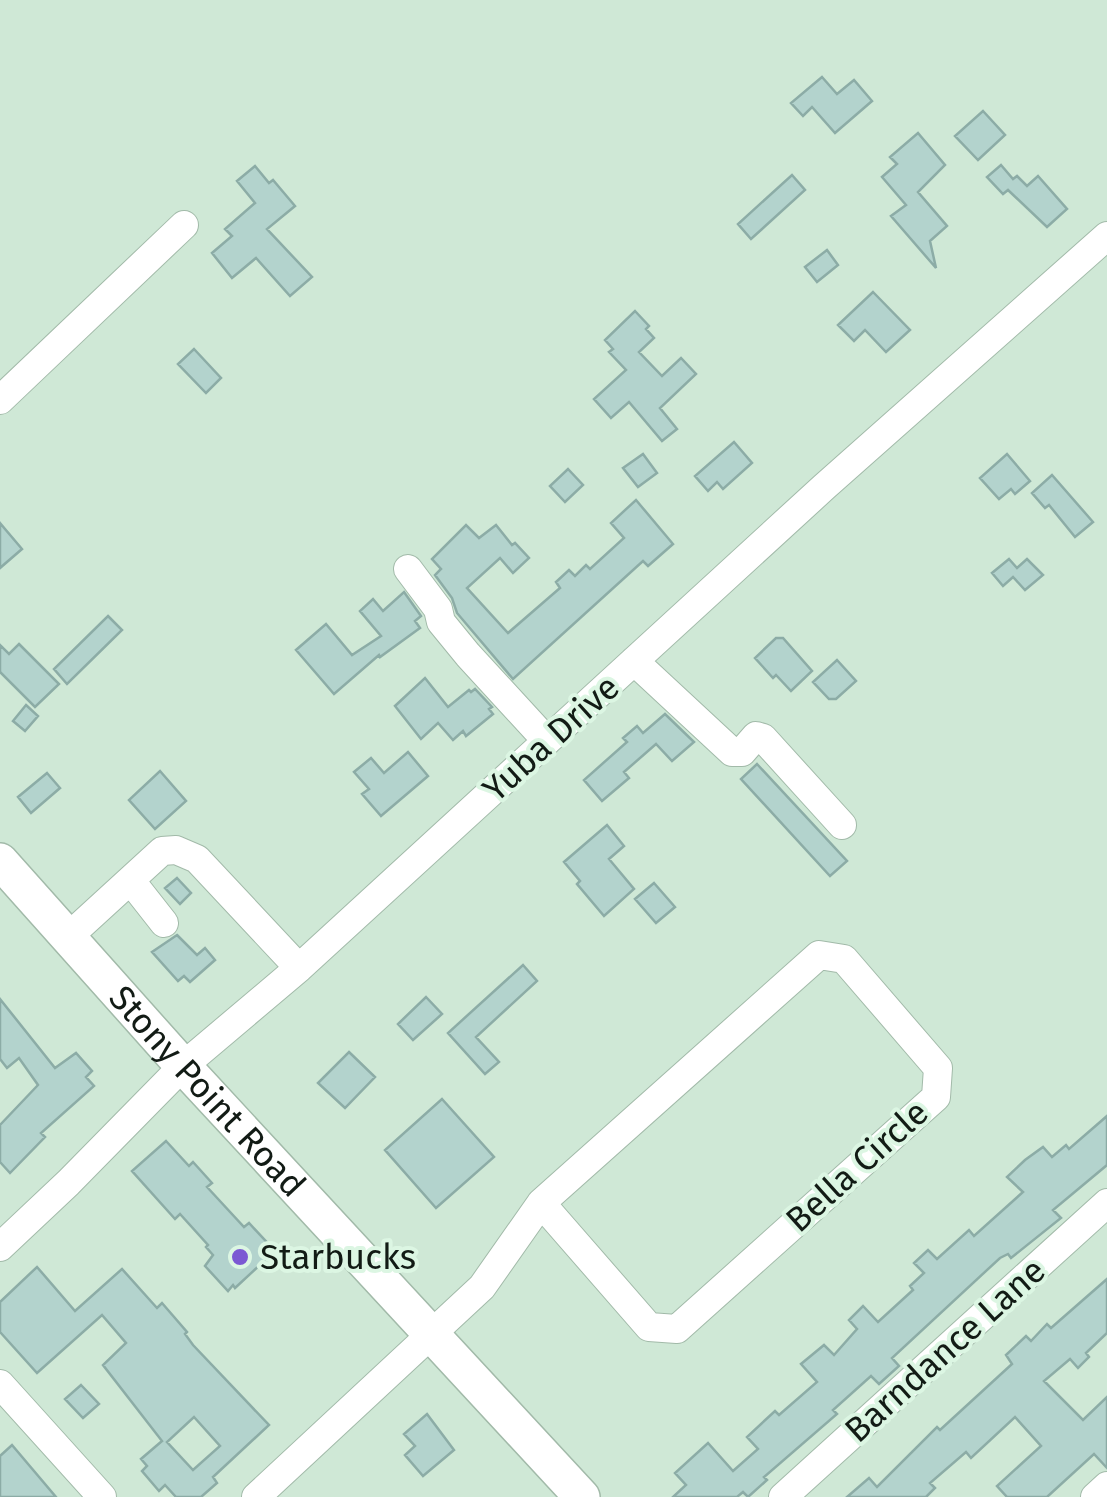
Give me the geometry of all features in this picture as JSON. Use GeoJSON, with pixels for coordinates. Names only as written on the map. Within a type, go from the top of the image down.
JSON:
{"type":"FeatureCollection","features":[{"type":"Feature","properties":{"kind":"main road","name":"Stony Point Road"},"geometry":{"type":"LineString","coordinates":[[0,861],[183,1066],[582,1497]]}},
{"type":"Feature","properties":{"kind":"street"},"geometry":{"type":"LineString","coordinates":[[0,400],[184,225]]}},
{"type":"Feature","properties":{"kind":"street","name":"Yuba Drive"},"geometry":{"type":"LineString","coordinates":[[0,1246],[183,1066],[299,968],[1107,236]]}},
{"type":"Feature","properties":{"kind":"street"},"geometry":{"type":"LineString","coordinates":[[408,570],[438,608],[441,622],[547,742]]}},
{"type":"Feature","properties":{"kind":"street"},"geometry":{"type":"LineString","coordinates":[[634,661],[732,752],[742,752],[756,736],[763,738],[842,825]]}},
{"type":"Feature","properties":{"kind":"street"},"geometry":{"type":"LineString","coordinates":[[68,937],[162,852],[176,850],[197,860],[299,968]]}},
{"type":"Feature","properties":{"kind":"street"},"geometry":{"type":"LineString","coordinates":[[131,881],[164,923]]}},
{"type":"Feature","properties":{"kind":"street","name":"Bella Circle"},"geometry":{"type":"LineString","coordinates":[[256,1497],[482,1287],[541,1203],[820,955],[844,959],[938,1068],[936,1097],[677,1329],[649,1327],[541,1203]]}},
{"type":"Feature","properties":{"kind":"street","name":"Barndance Lane"},"geometry":{"type":"LineString","coordinates":[[793,1494],[1107,1203]]}},
{"type":"Feature","properties":{"kind":"street"},"geometry":{"type":"LineString","coordinates":[[0,1384],[102,1497]]}},
{"type":"Feature","properties":{"kind":"street"},"geometry":{"type":"LineString","coordinates":[[1095,1497],[1107,1486]]}},
{"type":"Feature","properties":{"kind":"building"},"geometry":{"type":"Polygon","coordinates":[[[822,77],[837,94],[854,80],[872,101],[835,133],[812,107],[803,116],[791,103],[822,77]]]}},
{"type":"Feature","properties":{"kind":"building"},"geometry":{"type":"Polygon","coordinates":[[[983,111],[1005,135],[978,160],[955,136],[983,111]]]}},
{"type":"Feature","properties":{"kind":"building"},"geometry":{"type":"Polygon","coordinates":[[[918,133],[945,165],[918,192],[947,226],[930,241],[936,268],[891,216],[906,205],[882,177],[897,164],[890,157],[918,133]]]}},
{"type":"Feature","properties":{"kind":"building"},"geometry":{"type":"Polygon","coordinates":[[[1001,165],[1013,179],[1017,176],[1027,186],[1038,176],[1067,209],[1047,227],[1008,190],[1003,194],[987,177],[1001,165]]]}},
{"type":"Feature","properties":{"kind":"building"},"geometry":{"type":"Polygon","coordinates":[[[255,166],[295,206],[267,229],[312,277],[290,296],[256,258],[232,278],[212,253],[232,236],[225,229],[255,203],[237,181],[255,166]]]}},
{"type":"Feature","properties":{"kind":"building"},"geometry":{"type":"Polygon","coordinates":[[[792,175],[805,190],[751,239],[738,224],[792,175]]]}},
{"type":"Feature","properties":{"kind":"building"},"geometry":{"type":"Polygon","coordinates":[[[827,250],[838,265],[817,282],[805,267],[827,250]]]}},
{"type":"Feature","properties":{"kind":"building"},"geometry":{"type":"Polygon","coordinates":[[[873,292],[910,330],[886,352],[865,330],[854,341],[838,325],[873,292]]]}},
{"type":"Feature","properties":{"kind":"building"},"geometry":{"type":"Polygon","coordinates":[[[635,311],[654,338],[639,352],[662,376],[681,358],[696,374],[660,408],[677,429],[662,441],[629,402],[611,418],[594,399],[626,370],[609,352],[613,349],[605,340],[635,311]]]}},
{"type":"Feature","properties":{"kind":"building"},"geometry":{"type":"Polygon","coordinates":[[[194,349],[221,378],[206,393],[178,364],[194,349]]]}},
{"type":"Feature","properties":{"kind":"building"},"geometry":{"type":"Polygon","coordinates":[[[734,442],[752,463],[723,489],[717,482],[708,491],[695,476],[734,442]]]}},
{"type":"Feature","properties":{"kind":"building"},"geometry":{"type":"Polygon","coordinates":[[[643,454],[657,473],[638,487],[623,468],[643,454]]]}},
{"type":"Feature","properties":{"kind":"building"},"geometry":{"type":"Polygon","coordinates":[[[1007,454],[1030,481],[1015,494],[1011,489],[999,499],[980,478],[1007,454]]]}},
{"type":"Feature","properties":{"kind":"building"},"geometry":{"type":"Polygon","coordinates":[[[568,469],[583,485],[565,502],[550,486],[568,469]]]}},
{"type":"Feature","properties":{"kind":"building"},"geometry":{"type":"Polygon","coordinates":[[[1052,475],[1093,522],[1075,537],[1049,505],[1045,508],[1032,493],[1052,475]]]}},
{"type":"Feature","properties":{"kind":"building"},"geometry":{"type":"Polygon","coordinates":[[[636,500],[673,544],[648,566],[643,561],[513,679],[457,613],[452,598],[435,575],[441,569],[432,559],[466,525],[479,538],[496,525],[512,545],[515,543],[529,558],[513,573],[500,558],[467,588],[508,633],[560,588],[556,582],[569,570],[575,576],[586,565],[590,569],[624,538],[611,523],[636,500]]]}},
{"type":"Feature","properties":{"kind":"building"},"geometry":{"type":"Polygon","coordinates":[[[0,523],[22,549],[0,568],[0,523]]]}},
{"type":"Feature","properties":{"kind":"building"},"geometry":{"type":"Polygon","coordinates":[[[1009,559],[1017,568],[1027,559],[1043,575],[1025,590],[1013,577],[1003,586],[992,573],[1009,559]]]}},
{"type":"Feature","properties":{"kind":"building"},"geometry":{"type":"Polygon","coordinates":[[[404,592],[421,616],[415,621],[420,628],[379,655],[334,694],[296,650],[326,624],[352,655],[381,636],[360,611],[373,599],[383,611],[404,592]]]}},
{"type":"Feature","properties":{"kind":"building"},"geometry":{"type":"Polygon","coordinates":[[[108,616],[122,630],[67,684],[54,669],[108,616]]]}},
{"type":"Feature","properties":{"kind":"building"},"geometry":{"type":"Polygon","coordinates":[[[776,638],[783,638],[812,671],[791,691],[755,658],[776,638]]]}},
{"type":"Feature","properties":{"kind":"building"},"geometry":{"type":"Polygon","coordinates":[[[19,644],[59,684],[35,707],[0,672],[0,645],[9,654],[19,644]]]}},
{"type":"Feature","properties":{"kind":"building"},"geometry":{"type":"Polygon","coordinates":[[[837,660],[856,681],[836,699],[829,699],[813,682],[837,660]]]}},
{"type":"Feature","properties":{"kind":"building"},"geometry":{"type":"Polygon","coordinates":[[[425,678],[448,707],[475,689],[492,707],[489,709],[493,714],[466,736],[463,731],[453,740],[438,723],[421,739],[395,706],[425,678]]]}},
{"type":"Feature","properties":{"kind":"building"},"geometry":{"type":"Polygon","coordinates":[[[26,705],[38,716],[25,731],[13,721],[26,705]]]}},
{"type":"Feature","properties":{"kind":"building"},"geometry":{"type":"Polygon","coordinates":[[[665,714],[694,742],[672,761],[656,744],[624,772],[629,778],[602,801],[584,780],[627,742],[623,738],[637,726],[643,733],[665,714]]]}},
{"type":"Feature","properties":{"kind":"building"},"geometry":{"type":"Polygon","coordinates":[[[408,752],[428,776],[381,816],[362,794],[369,789],[354,772],[371,758],[384,773],[408,752]]]}},
{"type":"Feature","properties":{"kind":"building"},"geometry":{"type":"Polygon","coordinates":[[[757,764],[847,861],[830,876],[741,779],[757,764]]]}},
{"type":"Feature","properties":{"kind":"building"},"geometry":{"type":"Polygon","coordinates":[[[160,771],[186,801],[155,829],[129,800],[160,771]]]}},
{"type":"Feature","properties":{"kind":"building"},"geometry":{"type":"Polygon","coordinates":[[[47,773],[60,788],[31,813],[18,797],[47,773]]]}},
{"type":"Feature","properties":{"kind":"building"},"geometry":{"type":"Polygon","coordinates":[[[607,825],[624,846],[609,859],[634,889],[604,916],[564,862],[607,825]]]}},
{"type":"Feature","properties":{"kind":"building"},"geometry":{"type":"Polygon","coordinates":[[[177,878],[191,893],[180,904],[165,888],[177,878]]]}},
{"type":"Feature","properties":{"kind":"building"},"geometry":{"type":"Polygon","coordinates":[[[654,883],[675,907],[656,923],[635,899],[654,883]]]}},
{"type":"Feature","properties":{"kind":"building"},"geometry":{"type":"Polygon","coordinates":[[[177,935],[197,955],[205,948],[215,960],[190,982],[184,976],[178,981],[152,952],[177,935]]]}},
{"type":"Feature","properties":{"kind":"building"},"geometry":{"type":"Polygon","coordinates":[[[523,965],[537,981],[476,1037],[499,1062],[485,1074],[448,1033],[523,965]]]}},
{"type":"Feature","properties":{"kind":"building"},"geometry":{"type":"Polygon","coordinates":[[[426,997],[442,1014],[413,1040],[398,1024],[426,997]]]}},
{"type":"Feature","properties":{"kind":"building"},"geometry":{"type":"Polygon","coordinates":[[[0,999],[55,1068],[76,1053],[92,1071],[86,1077],[94,1086],[41,1133],[45,1137],[10,1173],[0,1162],[0,1125],[38,1085],[19,1058],[7,1068],[0,1059],[0,999]]]}},
{"type":"Feature","properties":{"kind":"building"},"geometry":{"type":"Polygon","coordinates":[[[349,1052],[375,1077],[345,1108],[318,1083],[349,1052]]]}},
{"type":"Feature","properties":{"kind":"building"},"geometry":{"type":"Polygon","coordinates":[[[442,1099],[494,1157],[436,1208],[385,1150],[442,1099]]]}},
{"type":"Feature","properties":{"kind":"building"},"geometry":{"type":"Polygon","coordinates":[[[1107,1116],[1107,1165],[1053,1210],[1061,1218],[1011,1258],[1008,1254],[1000,1258],[892,1358],[899,1366],[879,1384],[871,1376],[833,1410],[837,1414],[764,1477],[767,1480],[748,1497],[743,1492],[737,1497],[673,1497],[686,1485],[675,1473],[708,1443],[733,1471],[758,1449],[747,1437],[775,1411],[779,1415],[817,1382],[801,1364],[824,1345],[834,1355],[857,1329],[849,1320],[863,1306],[878,1322],[913,1290],[910,1286],[924,1273],[914,1263],[928,1250],[937,1259],[969,1230],[974,1236],[1023,1192],[1007,1177],[1025,1160],[1043,1147],[1052,1157],[1066,1145],[1069,1149],[1107,1116]]]}},
{"type":"Feature","properties":{"kind":"building"},"geometry":{"type":"Polygon","coordinates":[[[166,1141],[189,1166],[193,1162],[212,1183],[207,1187],[244,1227],[249,1223],[275,1251],[235,1288],[233,1285],[228,1291],[205,1266],[213,1255],[208,1245],[180,1214],[175,1219],[132,1171],[166,1141]]]}},
{"type":"Feature","properties":{"kind":"building"},"geometry":{"type":"Polygon","coordinates":[[[37,1267],[75,1311],[122,1269],[157,1308],[162,1303],[193,1345],[269,1425],[213,1477],[217,1483],[201,1497],[176,1497],[165,1485],[159,1491],[142,1471],[147,1466],[141,1459],[162,1441],[103,1365],[126,1343],[102,1315],[37,1373],[0,1332],[0,1302],[37,1267]],[[194,1417],[167,1442],[193,1470],[220,1446],[194,1417]]]}},
{"type":"Feature","properties":{"kind":"building"},"geometry":{"type":"Polygon","coordinates":[[[1107,1279],[1107,1333],[1086,1353],[1089,1357],[1078,1368],[1070,1359],[1044,1381],[1083,1420],[1107,1397],[1107,1468],[1094,1454],[1047,1497],[1007,1497],[997,1486],[1041,1446],[1015,1417],[971,1458],[966,1452],[930,1483],[935,1488],[926,1497],[847,1497],[869,1478],[877,1487],[937,1427],[940,1430],[1012,1364],[1006,1355],[1026,1336],[1031,1341],[1047,1324],[1051,1328],[1107,1279]]]}},
{"type":"Feature","properties":{"kind":"building"},"geometry":{"type":"Polygon","coordinates":[[[81,1385],[99,1404],[83,1418],[65,1399],[81,1385]]]}},
{"type":"Feature","properties":{"kind":"building"},"geometry":{"type":"Polygon","coordinates":[[[427,1414],[454,1450],[423,1476],[405,1455],[415,1446],[404,1434],[427,1414]]]}},
{"type":"Feature","properties":{"kind":"building"},"geometry":{"type":"Polygon","coordinates":[[[12,1445],[56,1497],[0,1497],[0,1456],[12,1445]]]}},
{"type":"Feature","properties":{"kind":"place","name":"Starbucks"},"geometry":{"type":"Point","coordinates":[240,1257]}}]}
